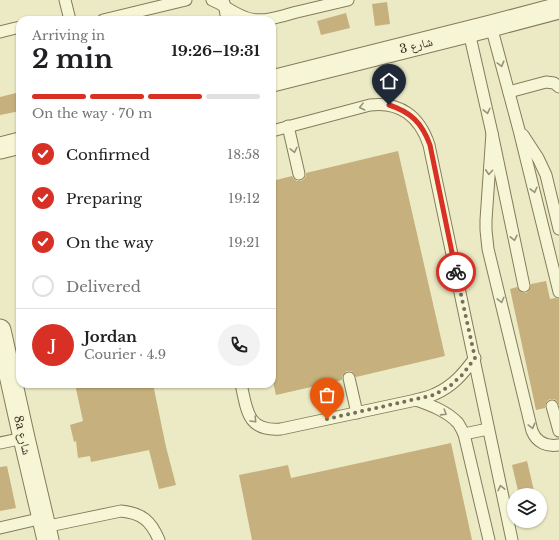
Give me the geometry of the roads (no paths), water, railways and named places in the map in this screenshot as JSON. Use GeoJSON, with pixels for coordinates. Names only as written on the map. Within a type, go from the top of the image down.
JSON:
{"type":"FeatureCollection","features":[{"type":"Feature","properties":{"kind":"street","name":"شارع 3"},"geometry":{"type":"LineString","coordinates":[[276,79],[469,32],[559,8]]}},
{"type":"Feature","properties":{"kind":"street"},"geometry":{"type":"LineString","coordinates":[[0,148],[16,144]]}},
{"type":"Feature","properties":{"kind":"street","name":"8a شارع"},"geometry":{"type":"LineString","coordinates":[[0,330],[45,528]]}},
{"type":"Feature","properties":{"kind":"lane"},"geometry":{"type":"LineString","coordinates":[[65,0],[69,16]]}},
{"type":"Feature","properties":{"kind":"lane"},"geometry":{"type":"LineString","coordinates":[[120,16],[186,0]]}},
{"type":"Feature","properties":{"kind":"lane"},"geometry":{"type":"LineString","coordinates":[[212,0],[224,3],[241,16]]}},
{"type":"Feature","properties":{"kind":"lane"},"geometry":{"type":"LineString","coordinates":[[276,17],[348,0]]}},
{"type":"Feature","properties":{"kind":"lane"},"geometry":{"type":"LineString","coordinates":[[224,3],[226,16]]}},
{"type":"Feature","properties":{"kind":"lane"},"geometry":{"type":"LineString","coordinates":[[491,26],[519,130],[559,292]]}},
{"type":"Feature","properties":{"kind":"lane"},"geometry":{"type":"LineString","coordinates":[[0,32],[16,28]]}},
{"type":"Feature","properties":{"kind":"lane"},"geometry":{"type":"LineString","coordinates":[[469,32],[524,286]]}},
{"type":"Feature","properties":{"kind":"lane"},"geometry":{"type":"LineString","coordinates":[[509,92],[546,82],[554,83],[559,88]]}},
{"type":"Feature","properties":{"kind":"lane"},"geometry":{"type":"LineString","coordinates":[[276,130],[370,105],[379,104],[389,105],[407,112],[421,126],[430,145],[512,540]]}},
{"type":"Feature","properties":{"kind":"lane"},"geometry":{"type":"LineString","coordinates":[[288,126],[299,174]]}},
{"type":"Feature","properties":{"kind":"lane"},"geometry":{"type":"LineString","coordinates":[[519,130],[534,150],[543,166],[559,229]]}},
{"type":"Feature","properties":{"kind":"lane"},"geometry":{"type":"LineString","coordinates":[[492,133],[486,220],[488,249],[532,431],[538,441],[544,444],[552,446],[559,444]]}},
{"type":"Feature","properties":{"kind":"lane"},"geometry":{"type":"LineString","coordinates":[[242,388],[248,414],[254,422],[267,429],[281,429],[434,395],[450,386],[463,374],[475,358]]}},
{"type":"Feature","properties":{"kind":"lane"},"geometry":{"type":"LineString","coordinates":[[349,378],[357,413]]}},
{"type":"Feature","properties":{"kind":"lane"},"geometry":{"type":"LineString","coordinates":[[416,400],[433,406],[446,413],[457,423],[464,434],[489,540]]}},
{"type":"Feature","properties":{"kind":"lane"},"geometry":{"type":"LineString","coordinates":[[552,406],[559,431]]}},
{"type":"Feature","properties":{"kind":"lane"},"geometry":{"type":"LineString","coordinates":[[464,434],[488,429]]}},
{"type":"Feature","properties":{"kind":"lane"},"geometry":{"type":"LineString","coordinates":[[0,443],[24,438]]}},
{"type":"Feature","properties":{"kind":"lane"},"geometry":{"type":"LineString","coordinates":[[0,528],[45,528],[121,512],[130,512],[140,515],[147,520],[159,540]]}}]}
